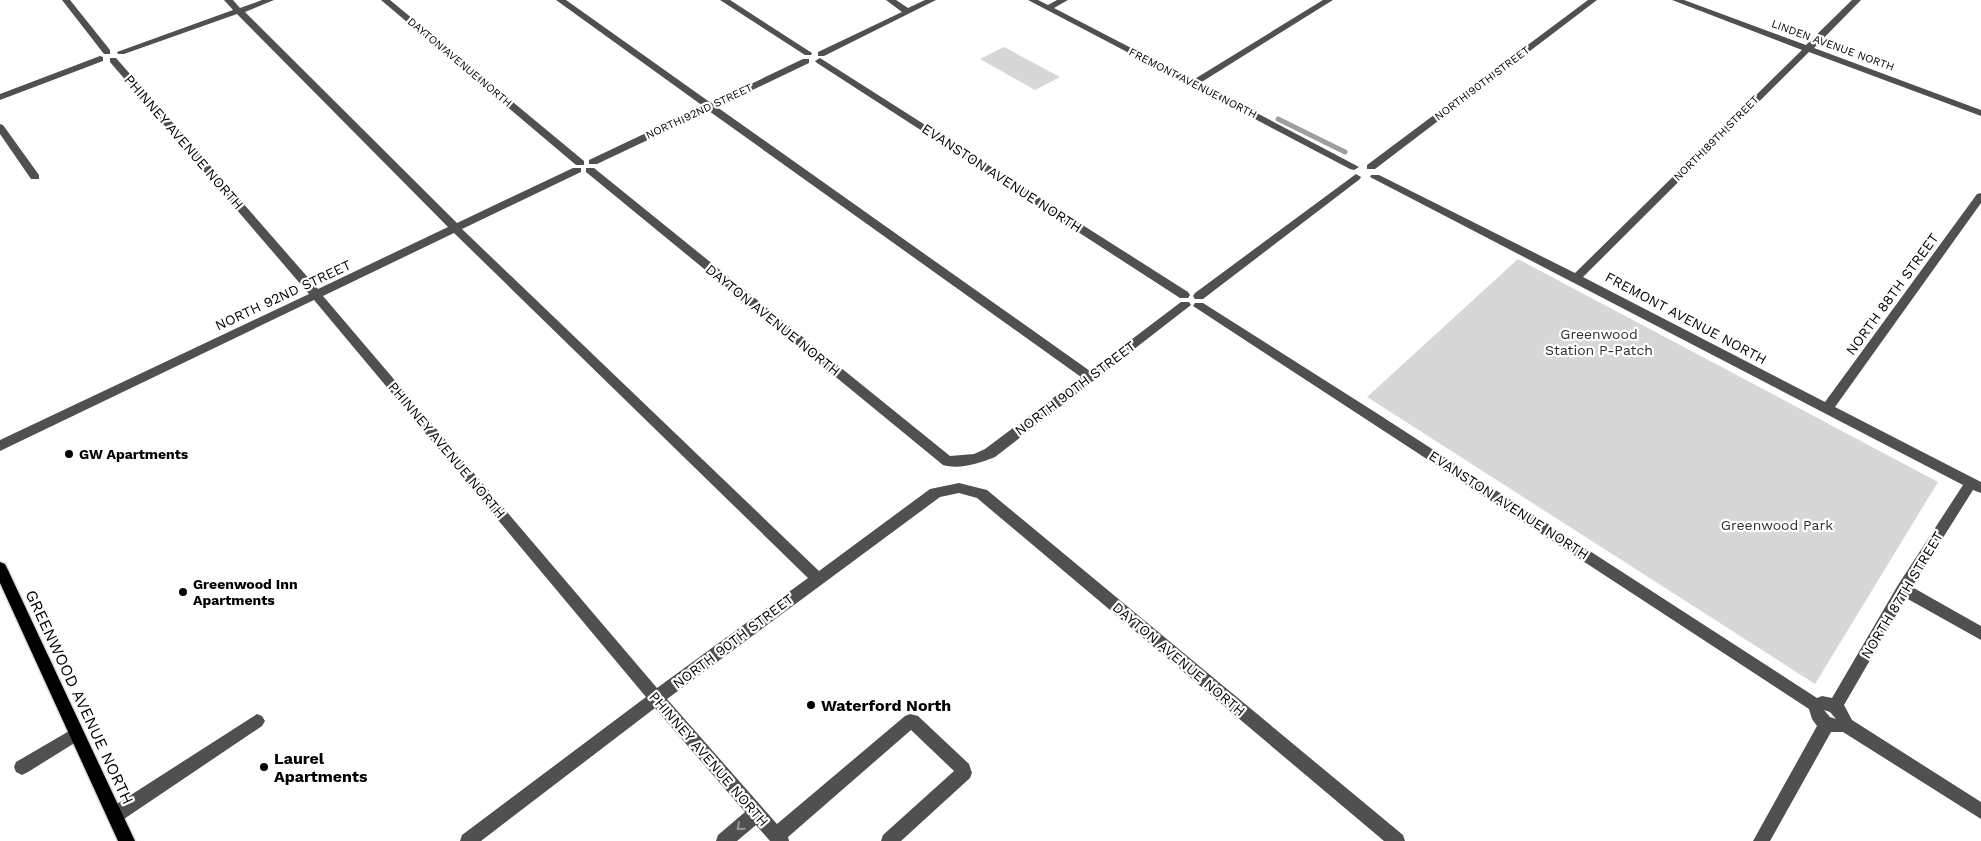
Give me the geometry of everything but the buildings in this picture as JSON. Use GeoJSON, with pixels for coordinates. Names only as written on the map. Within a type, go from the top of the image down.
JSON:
{"type":"FeatureCollection","features":[{"type":"Feature","properties":{"kind":"main road","name":"GREENWOOD AVENUE NORTH"},"geometry":{"type":"LineString","coordinates":[[0,568],[127,841]]}},
{"type":"Feature","properties":{"kind":"street","name":"PHINNEY AVENUE NORTH"},"geometry":{"type":"LineString","coordinates":[[66,0],[110,56],[317,296],[656,698],[779,838]]}},
{"type":"Feature","properties":{"kind":"street"},"geometry":{"type":"LineString","coordinates":[[228,0],[456,229],[817,578]]}},
{"type":"Feature","properties":{"kind":"street"},"geometry":{"type":"LineString","coordinates":[[0,97],[270,0]]}},
{"type":"Feature","properties":{"kind":"street","name":"DAYTON AVENUE NORTH"},"geometry":{"type":"LineString","coordinates":[[385,0],[579,166]]}},
{"type":"Feature","properties":{"kind":"street"},"geometry":{"type":"LineString","coordinates":[[560,0],[1090,377]]}},
{"type":"Feature","properties":{"kind":"street"},"geometry":{"type":"LineString","coordinates":[[724,0],[812,63],[932,0]]}},
{"type":"Feature","properties":{"kind":"street"},"geometry":{"type":"LineString","coordinates":[[890,0],[908,12]]}},
{"type":"Feature","properties":{"kind":"street","name":"FREMONT AVENUE NORTH"},"geometry":{"type":"LineString","coordinates":[[1032,0],[1194,83],[1355,172]]}},
{"type":"Feature","properties":{"kind":"street"},"geometry":{"type":"LineString","coordinates":[[1048,8],[1064,0]]}},
{"type":"Feature","properties":{"kind":"street"},"geometry":{"type":"LineString","coordinates":[[1194,83],[1329,0]]}},
{"type":"Feature","properties":{"kind":"street","name":"NORTH 90TH STREET"},"geometry":{"type":"LineString","coordinates":[[1373,172],[1593,0]]}},
{"type":"Feature","properties":{"kind":"street","name":"LINDEN AVENUE NORTH"},"geometry":{"type":"LineString","coordinates":[[1676,0],[1981,113]]}},
{"type":"Feature","properties":{"kind":"street","name":"NORTH 89TH STREET"},"geometry":{"type":"LineString","coordinates":[[1576,278],[1857,0]]}},
{"type":"Feature","properties":{"kind":"street","name":"NORTH 92ND STREET"},"geometry":{"type":"LineString","coordinates":[[592,166],[806,57]]}},
{"type":"Feature","properties":{"kind":"street","name":"EVANSTON AVENUE NORTH"},"geometry":{"type":"LineString","coordinates":[[821,57],[1184,300]]}},
{"type":"Feature","properties":{"kind":"street"},"geometry":{"type":"LineString","coordinates":[[0,127],[35,177]]}},
{"type":"Feature","properties":{"kind":"street"},"geometry":{"type":"LineString","coordinates":[[1184,300],[1193,293],[1199,301],[1362,165],[1373,172]]}},
{"type":"Feature","properties":{"kind":"street"},"geometry":{"type":"LineString","coordinates":[[579,166],[592,166]]}},
{"type":"Feature","properties":{"kind":"street","name":"NORTH 92ND STREET"},"geometry":{"type":"LineString","coordinates":[[0,446],[456,229],[579,166]]}},
{"type":"Feature","properties":{"kind":"street","name":"DAYTON AVENUE NORTH"},"geometry":{"type":"LineString","coordinates":[[592,166],[935,452],[948,461],[960,462]]}},
{"type":"Feature","properties":{"kind":"street","name":"FREMONT AVENUE NORTH"},"geometry":{"type":"LineString","coordinates":[[1373,172],[1976,486]]}},
{"type":"Feature","properties":{"kind":"street","name":"NORTH 88TH STREET"},"geometry":{"type":"LineString","coordinates":[[1827,409],[1981,196]]}},
{"type":"Feature","properties":{"kind":"street","name":"NORTH 90TH STREET"},"geometry":{"type":"LineString","coordinates":[[960,462],[975,460],[990,453],[1090,377],[1184,300]]}},
{"type":"Feature","properties":{"kind":"street","name":"EVANSTON AVENUE NORTH"},"geometry":{"type":"LineString","coordinates":[[1199,301],[1817,706]]}},
{"type":"Feature","properties":{"kind":"street","name":"DAYTON AVENUE NORTH"},"geometry":{"type":"LineString","coordinates":[[956,486],[969,488],[982,494],[1397,841]]}},
{"type":"Feature","properties":{"kind":"street","name":"NORTH 90TH STREET"},"geometry":{"type":"LineString","coordinates":[[468,841],[656,698],[935,492],[956,486]]}},
{"type":"Feature","properties":{"kind":"street","name":"NORTH 87TH STREET"},"geometry":{"type":"LineString","coordinates":[[1836,707],[1903,589],[1976,486]]}},
{"type":"Feature","properties":{"kind":"street"},"geometry":{"type":"LineString","coordinates":[[1903,589],[1981,634]]}},
{"type":"Feature","properties":{"kind":"street"},"geometry":{"type":"LineString","coordinates":[[1761,841],[1835,724],[1842,715],[1836,707],[1826,703],[1817,706],[1817,714],[1835,724],[1981,811]]}},
{"type":"Feature","properties":{"kind":"street"},"geometry":{"type":"LineString","coordinates":[[115,816],[257,721]]}},
{"type":"Feature","properties":{"kind":"street"},"geometry":{"type":"LineString","coordinates":[[779,838],[910,721],[913,721],[963,769],[964,773],[889,841]]}},
{"type":"Feature","properties":{"kind":"street"},"geometry":{"type":"LineString","coordinates":[[22,767],[76,734]]}},
{"type":"Feature","properties":{"kind":"street"},"geometry":{"type":"LineString","coordinates":[[724,841],[756,814]]}},
{"type":"Feature","properties":{"kind":"green space"},"geometry":{"type":"Polygon","coordinates":[[[1004,47],[1060,77],[1035,90],[980,59],[1004,47]]]}},
{"type":"Feature","properties":{"kind":"green space","name":"Greenwood Park"},"geometry":{"type":"Polygon","coordinates":[[[1518,259],[1938,482],[1815,684],[1367,397],[1518,259]]]}},
{"type":"Feature","properties":{"kind":"waterway"},"geometry":{"type":"LineString","coordinates":[[1278,119],[1345,152]]}},
{"type":"Feature","properties":{"kind":"place","name":"GW Apartments"},"geometry":{"type":"Point","coordinates":[69,454]}},
{"type":"Feature","properties":{"kind":"place","name":"Greenwood Inn Apartments"},"geometry":{"type":"Point","coordinates":[183,592]}},
{"type":"Feature","properties":{"kind":"place","name":"Waterford North"},"geometry":{"type":"Point","coordinates":[811,705]}},
{"type":"Feature","properties":{"kind":"place","name":"Laurel Apartments"},"geometry":{"type":"Point","coordinates":[264,767]}},
{"type":"Feature","properties":{"kind":"park label","name":"Greenwood Station P-Patch"},"geometry":{"type":"Point","coordinates":[1599,342]}}]}
